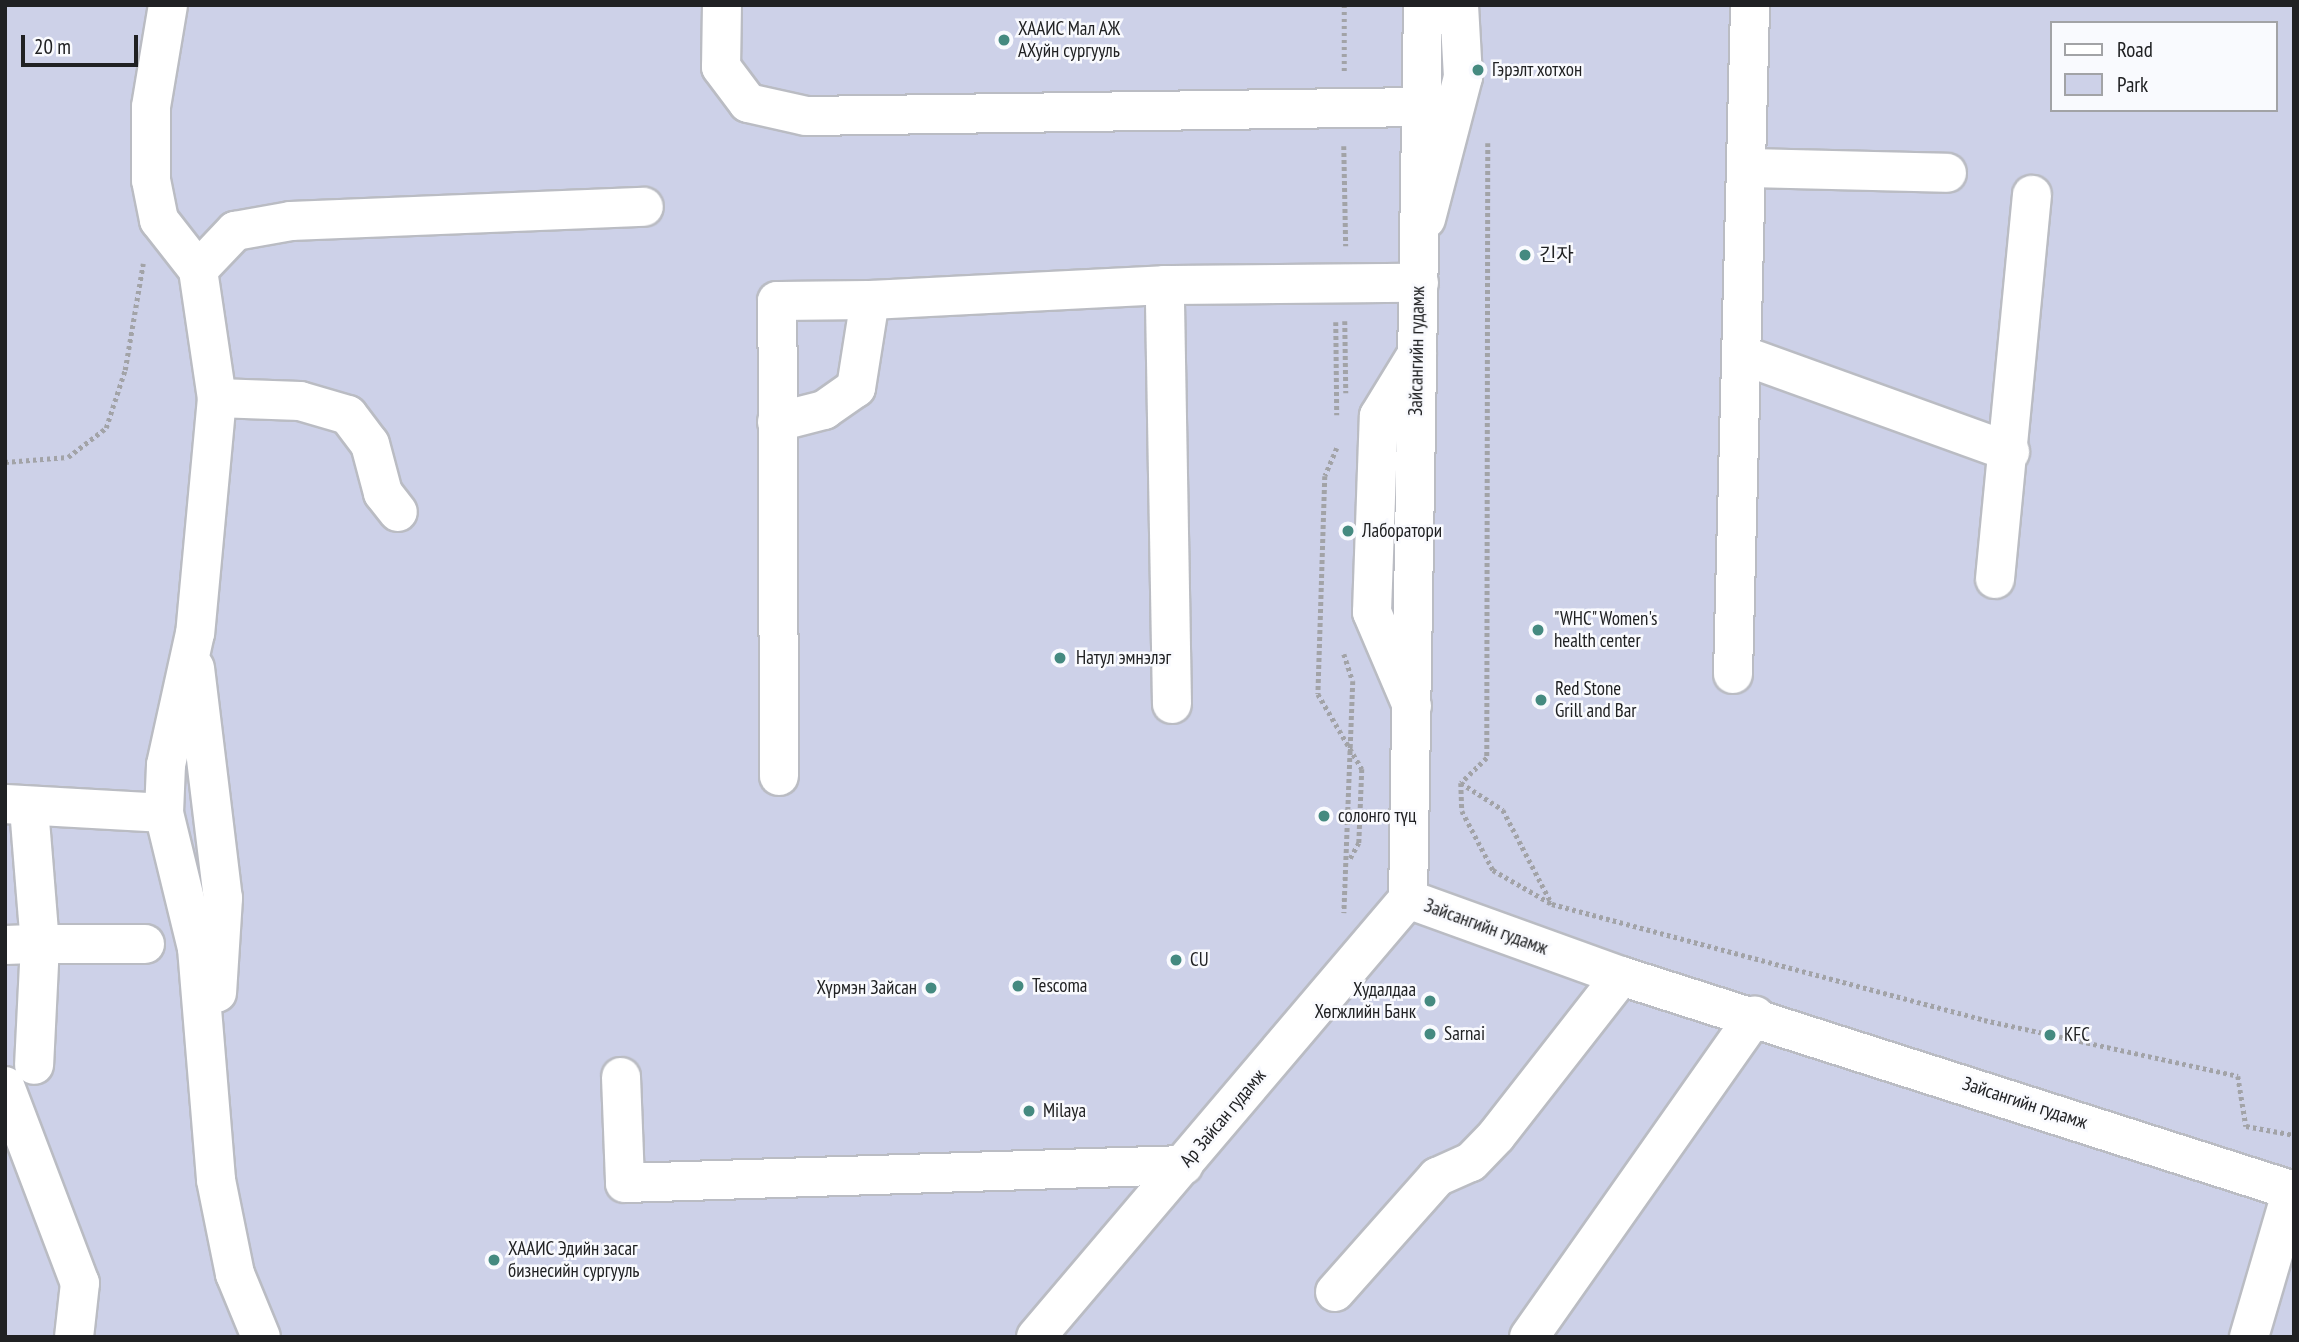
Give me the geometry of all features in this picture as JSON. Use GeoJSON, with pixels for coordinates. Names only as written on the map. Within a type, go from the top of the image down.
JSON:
{"type":"FeatureCollection","features":[{"type":"Feature","properties":{"kind":"street"},"geometry":{"type":"LineString","coordinates":[[168,5],[149,146],[159,220],[198,270],[217,398],[194,645],[166,765],[164,813],[197,948],[218,1191],[235,1274],[261,1337]]}},
{"type":"Feature","properties":{"kind":"street"},"geometry":{"type":"LineString","coordinates":[[722,5],[721,67],[748,103],[806,116],[1422,107]]}},
{"type":"Feature","properties":{"kind":"street","name":"Зайсангийн гудамж"},"geometry":{"type":"LineString","coordinates":[[1423,5],[1408,899],[1621,976],[1755,1015],[2293,1191]]}},
{"type":"Feature","properties":{"kind":"street"},"geometry":{"type":"LineString","coordinates":[[779,776],[777,301],[870,300],[1165,285],[1419,265],[1464,77],[1459,5]]}},
{"type":"Feature","properties":{"kind":"street"},"geometry":{"type":"LineString","coordinates":[[1733,674],[1745,356],[1750,5]]}},
{"type":"Feature","properties":{"kind":"street"},"geometry":{"type":"LineString","coordinates":[[1748,168],[1947,173]]}},
{"type":"Feature","properties":{"kind":"street"},"geometry":{"type":"LineString","coordinates":[[1995,579],[2010,452],[2032,195]]}},
{"type":"Feature","properties":{"kind":"street"},"geometry":{"type":"LineString","coordinates":[[198,270],[221,240],[257,226],[643,207]]}},
{"type":"Feature","properties":{"kind":"street"},"geometry":{"type":"LineString","coordinates":[[1165,285],[1172,704]]}},
{"type":"Feature","properties":{"kind":"street"},"geometry":{"type":"LineString","coordinates":[[777,422],[824,410],[856,388],[870,300]]}},
{"type":"Feature","properties":{"kind":"street"},"geometry":{"type":"LineString","coordinates":[[1745,356],[2010,452]]}},
{"type":"Feature","properties":{"kind":"street"},"geometry":{"type":"LineString","coordinates":[[217,398],[300,401],[348,415],[370,444],[383,493],[398,512]]}},
{"type":"Feature","properties":{"kind":"street"},"geometry":{"type":"LineString","coordinates":[[194,645],[223,898],[220,984],[203,1035]]}},
{"type":"Feature","properties":{"kind":"street"},"geometry":{"type":"LineString","coordinates":[[75,1337],[80,1283],[20,1075],[22,945],[17,806],[164,813]]}},
{"type":"Feature","properties":{"kind":"street","name":"Ар Зайсан гудамж"},"geometry":{"type":"LineString","coordinates":[[1036,1337],[1408,899]]}},
{"type":"Feature","properties":{"kind":"street"},"geometry":{"type":"LineString","coordinates":[[22,945],[145,944]]}},
{"type":"Feature","properties":{"kind":"street"},"geometry":{"type":"LineString","coordinates":[[1335,1292],[1437,1177],[1471,1162],[1496,1136],[1621,976]]}},
{"type":"Feature","properties":{"kind":"street"},"geometry":{"type":"LineString","coordinates":[[1529,1337],[1755,1015]]}},
{"type":"Feature","properties":{"kind":"street"},"geometry":{"type":"LineString","coordinates":[[621,1077],[625,1183],[1184,1165]]}},
{"type":"Feature","properties":{"kind":"street"},"geometry":{"type":"LineString","coordinates":[[2249,1337],[2293,1191]]}},
{"type":"Feature","properties":{"kind":"path"},"geometry":{"type":"LineString","coordinates":[[1488,130],[1487,758],[1461,783],[1462,811],[1480,853],[1513,885],[1552,905],[1984,1020],[2238,1076],[2246,1126],[2294,1135]]}},
{"type":"Feature","properties":{"kind":"path"},"geometry":{"type":"LineString","coordinates":[[5,462],[68,457],[106,428],[159,220]]}},
{"type":"Feature","properties":{"kind":"path"},"geometry":{"type":"LineString","coordinates":[[1461,783],[1503,810],[1552,905]]}},
{"type":"Feature","properties":{"kind":"green space"},"geometry":{"type":"Polygon","coordinates":[[[5,5],[2294,5],[2294,1337],[5,1337],[5,5]]]}},
{"type":"Feature","properties":{"kind":"place","name":"ХААИС Мал АЖ АХуйн сургууль"},"geometry":{"type":"Point","coordinates":[1004,40]}},
{"type":"Feature","properties":{"kind":"place","name":"Гэрэлт хотхон"},"geometry":{"type":"Point","coordinates":[1478,70]}},
{"type":"Feature","properties":{"kind":"place","name":"긴자"},"geometry":{"type":"Point","coordinates":[1525,255]}},
{"type":"Feature","properties":{"kind":"place","name":"Лаборатори"},"geometry":{"type":"Point","coordinates":[1348,531]}},
{"type":"Feature","properties":{"kind":"place","name":"\"WHC\" Women's health center"},"geometry":{"type":"Point","coordinates":[1538,630]}},
{"type":"Feature","properties":{"kind":"place","name":"Натул эмнэлэг"},"geometry":{"type":"Point","coordinates":[1060,658]}},
{"type":"Feature","properties":{"kind":"place","name":"Red Stone Grill and Bar"},"geometry":{"type":"Point","coordinates":[1541,700]}},
{"type":"Feature","properties":{"kind":"place","name":"солонго түц"},"geometry":{"type":"Point","coordinates":[1324,816]}},
{"type":"Feature","properties":{"kind":"place","name":"CU"},"geometry":{"type":"Point","coordinates":[1176,960]}},
{"type":"Feature","properties":{"kind":"place","name":"Tescoma"},"geometry":{"type":"Point","coordinates":[1018,986]}},
{"type":"Feature","properties":{"kind":"place","name":"Хүрмэн Зайсан"},"geometry":{"type":"Point","coordinates":[931,988]}},
{"type":"Feature","properties":{"kind":"place","name":"Худалдаа Хөгжлийн Банк"},"geometry":{"type":"Point","coordinates":[1430,1001]}},
{"type":"Feature","properties":{"kind":"place","name":"Sarnai"},"geometry":{"type":"Point","coordinates":[1430,1034]}},
{"type":"Feature","properties":{"kind":"place","name":"KFC"},"geometry":{"type":"Point","coordinates":[2050,1035]}},
{"type":"Feature","properties":{"kind":"place","name":"Milaya"},"geometry":{"type":"Point","coordinates":[1029,1111]}},
{"type":"Feature","properties":{"kind":"place","name":"ХААИС Эдийн засаг бизнесийн сургууль"},"geometry":{"type":"Point","coordinates":[494,1260]}}]}
